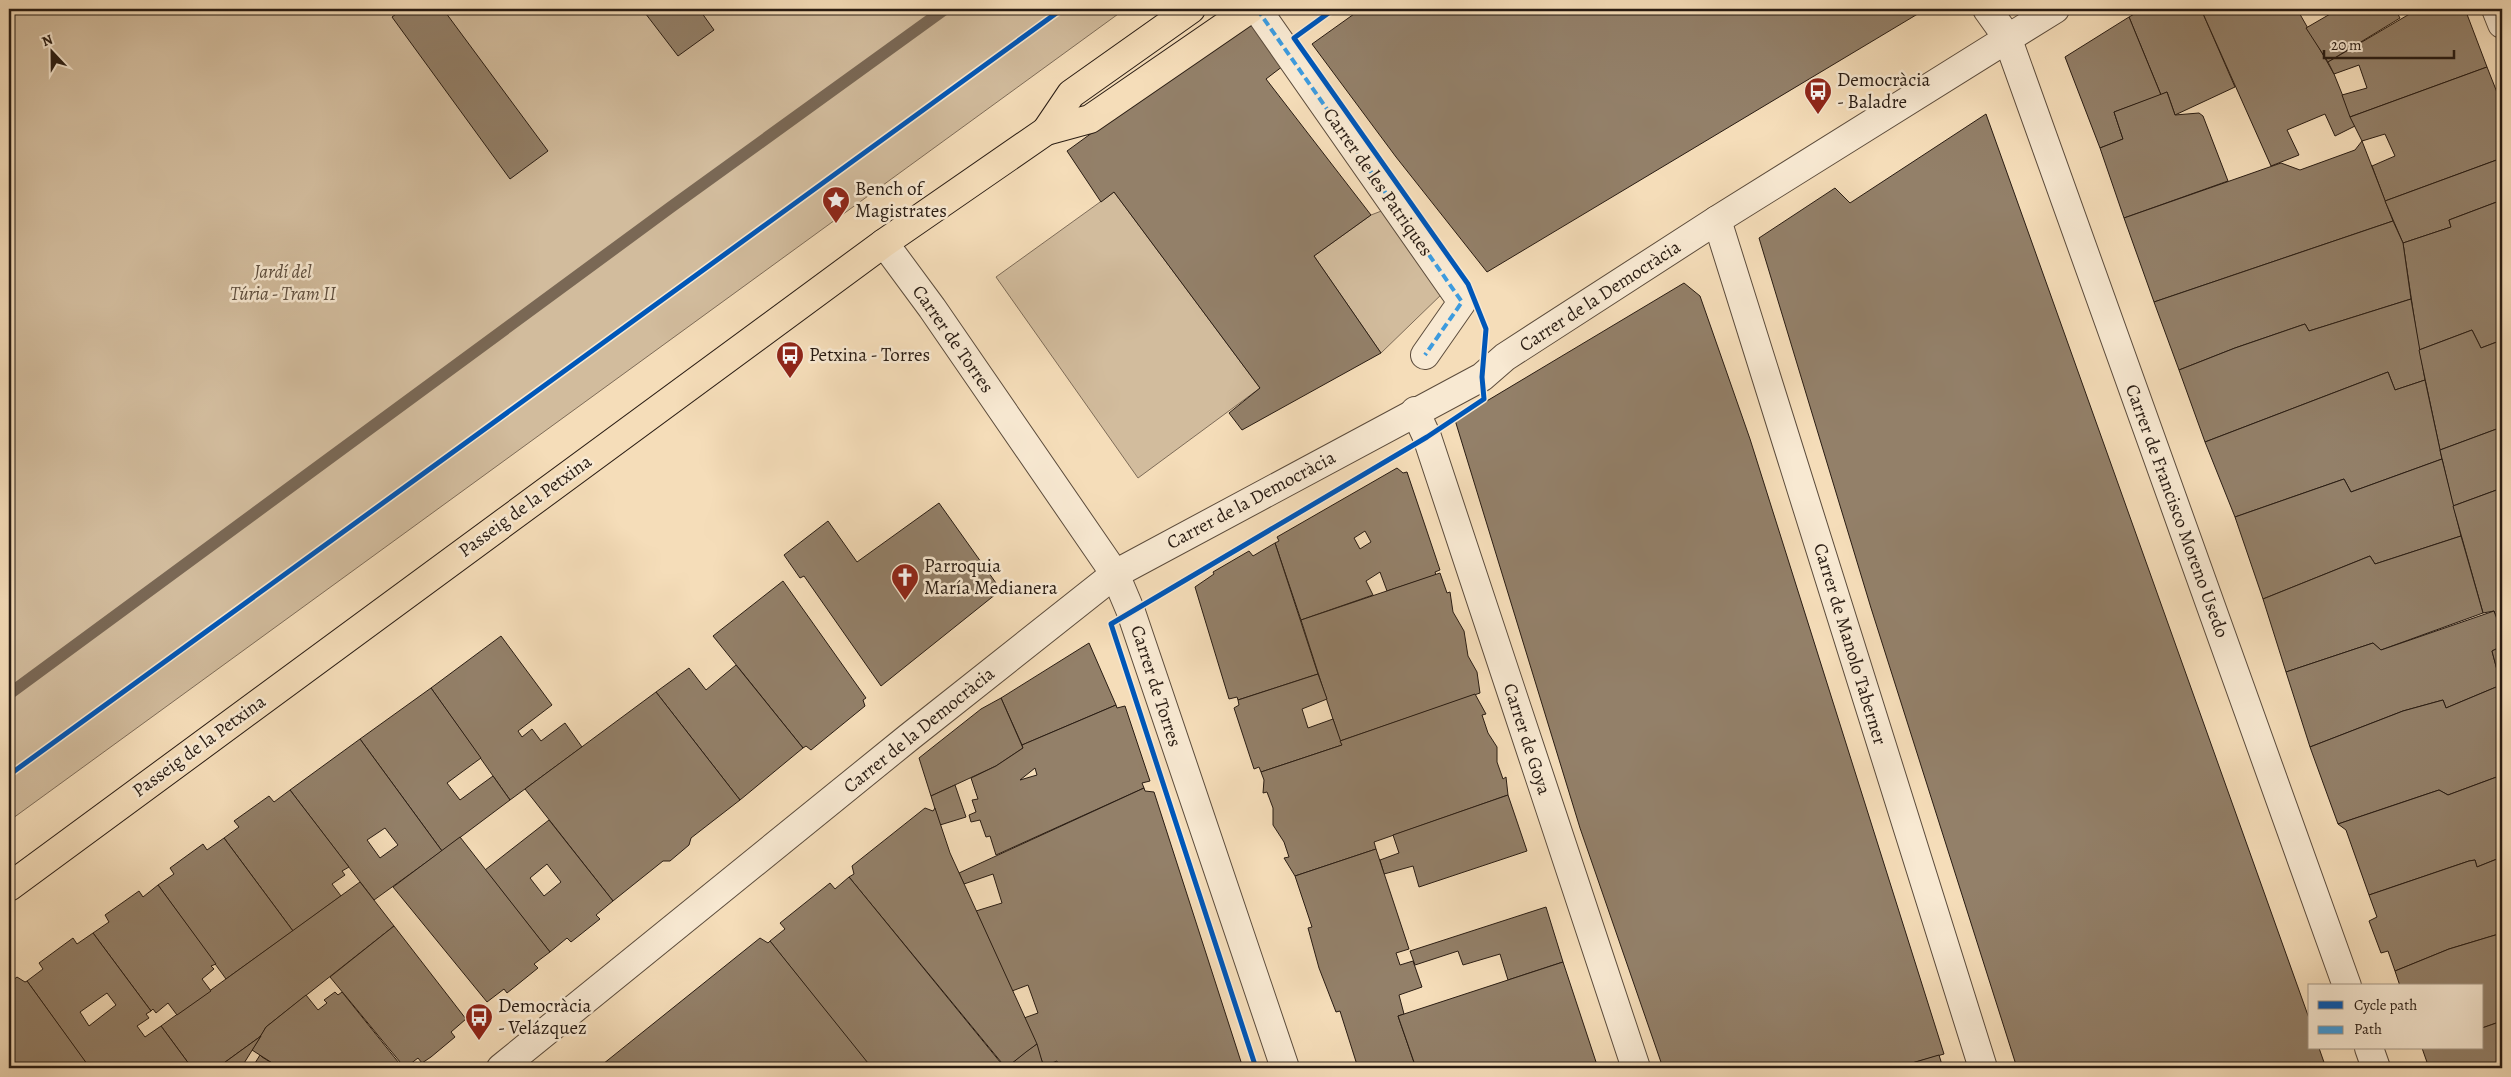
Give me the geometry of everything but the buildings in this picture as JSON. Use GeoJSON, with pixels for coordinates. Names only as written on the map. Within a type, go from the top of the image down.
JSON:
{"type":"FeatureCollection","features":[{"type":"Feature","properties":{"kind":"main road","name":"Passeig de la Petxina"},"geometry":{"type":"LineString","coordinates":[[1046,131],[1071,94],[1191,9]]}},
{"type":"Feature","properties":{"kind":"main road","name":"Passeig de la Petxina"},"geometry":{"type":"LineString","coordinates":[[9,887],[884,242],[1046,131],[1090,119],[1250,9]]}},
{"type":"Feature","properties":{"kind":"street","name":"Carrer de les Patriques"},"geometry":{"type":"LineString","coordinates":[[1257,9],[1462,302],[1425,355]]}},
{"type":"Feature","properties":{"kind":"street","name":"Carrer de Francisco Moreno Usedo"},"geometry":{"type":"LineString","coordinates":[[1987,9],[2007,37],[2346,984]]}},
{"type":"Feature","properties":{"kind":"street","name":"Carrer de la Democràcia"},"geometry":{"type":"LineString","coordinates":[[501,1068],[901,744],[1115,574],[1482,377],[1505,357],[1717,220],[2007,37],[2055,9]]}},
{"type":"Feature","properties":{"kind":"street"},"geometry":{"type":"LineString","coordinates":[[2496,9],[2502,24]]}},
{"type":"Feature","properties":{"kind":"street","name":"Carrer de Manolo Taberner"},"geometry":{"type":"LineString","coordinates":[[1717,220],[1983,1068]]}},
{"type":"Feature","properties":{"kind":"street","name":"Carrer de Torres"},"geometry":{"type":"LineString","coordinates":[[884,242],[932,308],[1115,574],[1132,612],[1285,1068]]}},
{"type":"Feature","properties":{"kind":"street","name":"Carrer de Goya"},"geometry":{"type":"LineString","coordinates":[[1416,411],[1427,437],[1636,1068]]}},
{"type":"Feature","properties":{"kind":"street"},"geometry":{"type":"LineString","coordinates":[[2370,1050],[2376,1068]]}},
{"type":"Feature","properties":{"kind":"green space","name":"Jardí del Túria - Tram II"},"geometry":{"type":"Polygon","coordinates":[[[9,9],[1125,9],[9,821],[9,9]]]}},
{"type":"Feature","properties":{"kind":"green space"},"geometry":{"type":"Polygon","coordinates":[[[1114,192],[1260,388],[1138,478],[996,277],[1114,192]]]}},
{"type":"Feature","properties":{"kind":"green space"},"geometry":{"type":"Polygon","coordinates":[[[1384,210],[1445,291],[1381,353],[1314,256],[1371,215],[1384,210]]]}},
{"type":"Feature","properties":{"kind":"waterway"},"geometry":{"type":"LineString","coordinates":[[9,694],[671,207],[945,9]]}},
{"type":"Feature","properties":{"kind":"marked path"},"geometry":{"type":"LineString","coordinates":[[1257,9],[1462,302],[1425,355]]}},
{"type":"Feature","properties":{"kind":"cycle path"},"geometry":{"type":"LineString","coordinates":[[9,775],[1062,9]]}},
{"type":"Feature","properties":{"kind":"cycle path"},"geometry":{"type":"LineString","coordinates":[[1256,1068],[1111,624],[1427,437],[1484,399],[1482,377],[1486,329],[1468,284],[1294,38],[1334,9]]}},
{"type":"Feature","properties":{"kind":"place","name":"Democràcia - Baladre"},"geometry":{"type":"Point","coordinates":[1818,115]}},
{"type":"Feature","properties":{"kind":"place","name":"Bench of Magistrates"},"geometry":{"type":"Point","coordinates":[836,224]}},
{"type":"Feature","properties":{"kind":"place","name":"Petxina - Torres"},"geometry":{"type":"Point","coordinates":[790,379]}},
{"type":"Feature","properties":{"kind":"place","name":"Parroquia María Medianera"},"geometry":{"type":"Point","coordinates":[905,601]}},
{"type":"Feature","properties":{"kind":"place","name":"Democràcia - Velázquez"},"geometry":{"type":"Point","coordinates":[479,1041]}}]}
